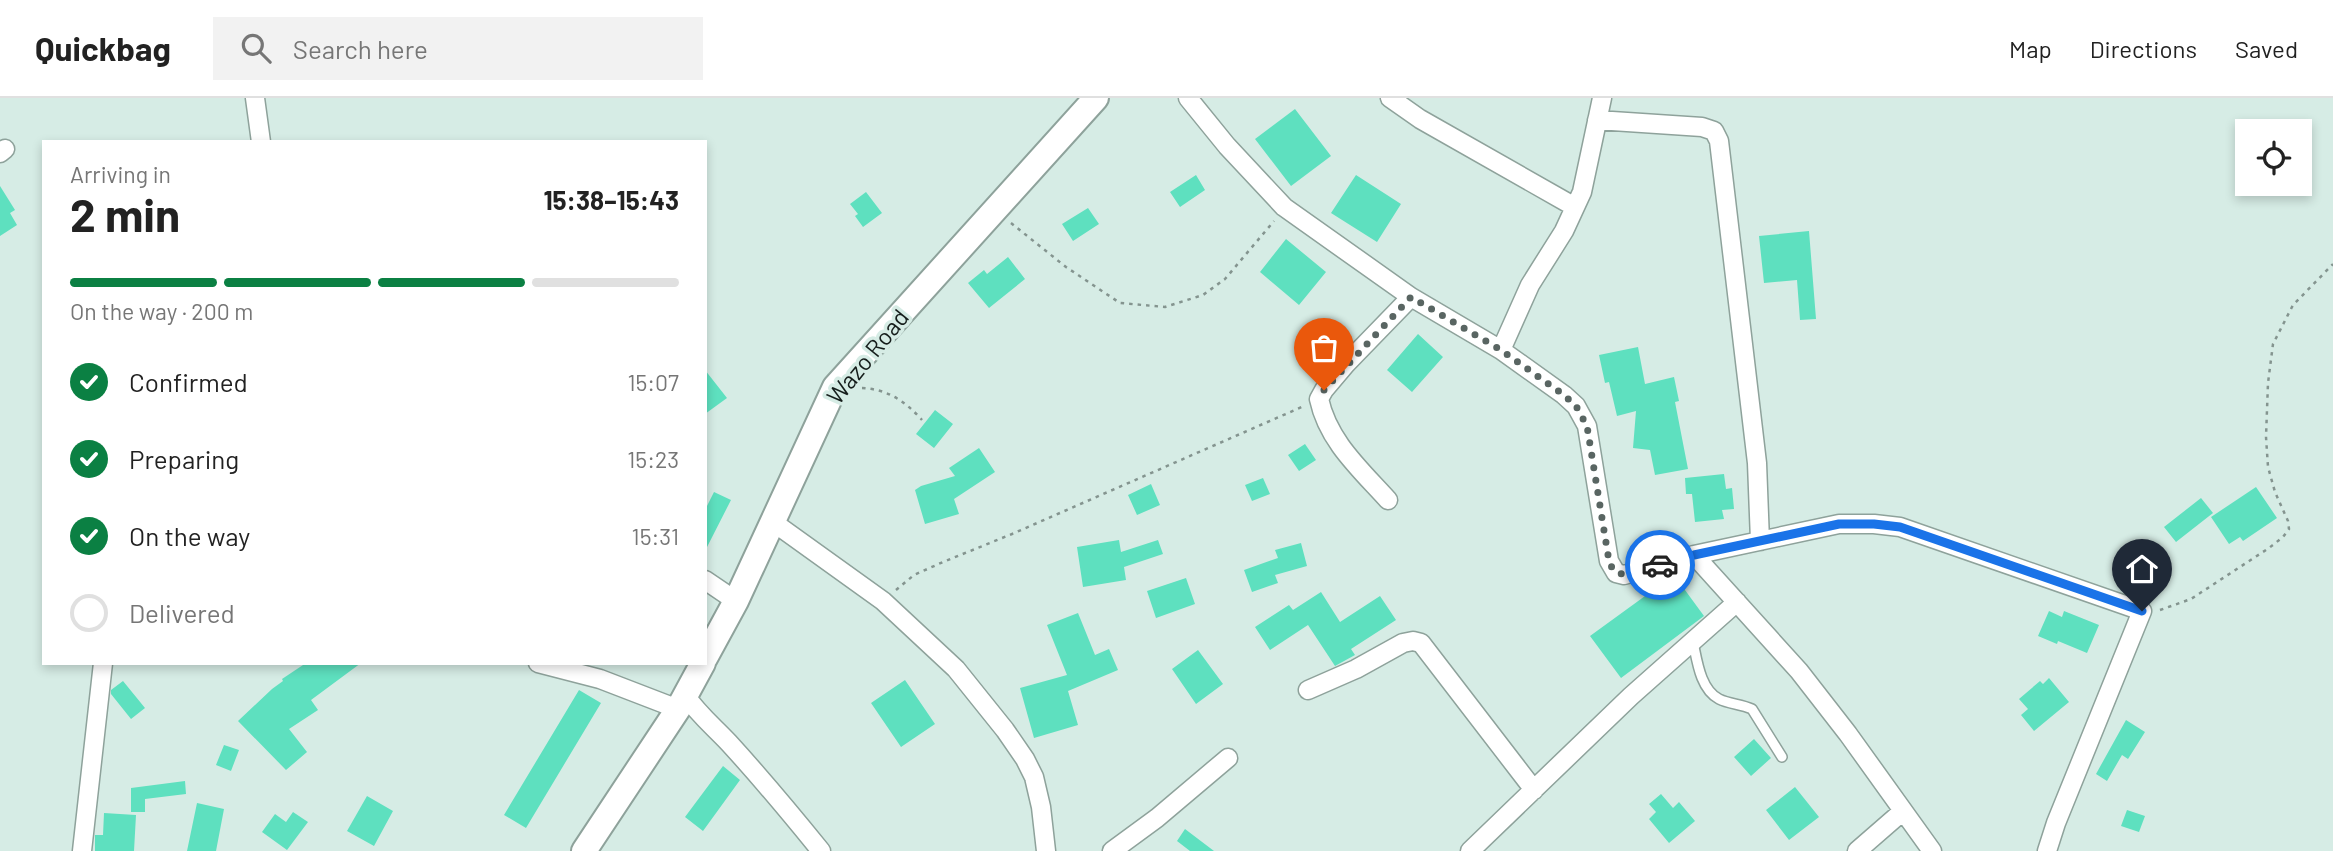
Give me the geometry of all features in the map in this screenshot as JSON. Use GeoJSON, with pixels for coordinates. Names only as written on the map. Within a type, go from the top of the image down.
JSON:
{"type":"FeatureCollection","features":[{"type":"Feature","properties":{"kind":"main road","name":"Wazo Road"},"geometry":{"type":"LineString","coordinates":[[707,655],[736,601],[830,394],[1096,98]]}},
{"type":"Feature","properties":{"kind":"main road"},"geometry":{"type":"LineString","coordinates":[[584,851],[681,702],[702,665]]}},
{"type":"Feature","properties":{"kind":"street"},"geometry":{"type":"LineString","coordinates":[[255,98],[261,140]]}},
{"type":"Feature","properties":{"kind":"street"},"geometry":{"type":"LineString","coordinates":[[1188,98],[1227,146],[1284,207],[1411,297],[1501,350],[1576,406],[1587,426],[1609,561],[1613,570],[1624,575],[1694,555],[1839,524],[1874,524],[1900,527],[2142,611],[2047,851]]}},
{"type":"Feature","properties":{"kind":"street"},"geometry":{"type":"LineString","coordinates":[[1390,98],[1420,119],[1575,207]]}},
{"type":"Feature","properties":{"kind":"street"},"geometry":{"type":"LineString","coordinates":[[1501,350],[1530,285],[1564,231],[1582,192],[1602,98]]}},
{"type":"Feature","properties":{"kind":"street"},"geometry":{"type":"LineString","coordinates":[[1597,120],[1702,127],[1714,131],[1719,141],[1757,463],[1760,541]]}},
{"type":"Feature","properties":{"kind":"street"},"geometry":{"type":"LineString","coordinates":[[1388,500],[1335,441],[1323,416],[1319,399],[1346,364],[1411,297]]}},
{"type":"Feature","properties":{"kind":"street"},"geometry":{"type":"LineString","coordinates":[[773,522],[883,601],[956,669],[1025,758],[1038,792],[1046,851]]}},
{"type":"Feature","properties":{"kind":"street"},"geometry":{"type":"LineString","coordinates":[[1694,555],[1799,671],[1932,851]]}},
{"type":"Feature","properties":{"kind":"street"},"geometry":{"type":"LineString","coordinates":[[707,581],[736,601]]}},
{"type":"Feature","properties":{"kind":"street"},"geometry":{"type":"LineString","coordinates":[[1470,851],[1615,711],[1737,603]]}},
{"type":"Feature","properties":{"kind":"street"},"geometry":{"type":"LineString","coordinates":[[1308,690],[1356,669],[1403,643],[1421,643],[1534,790]]}},
{"type":"Feature","properties":{"kind":"street"},"geometry":{"type":"LineString","coordinates":[[82,851],[103,665]]}},
{"type":"Feature","properties":{"kind":"street"},"geometry":{"type":"LineString","coordinates":[[546,665],[681,702],[721,734],[821,851]]}},
{"type":"Feature","properties":{"kind":"street"},"geometry":{"type":"LineString","coordinates":[[1112,851],[1157,818],[1228,758]]}},
{"type":"Feature","properties":{"kind":"street"},"geometry":{"type":"LineString","coordinates":[[1857,851],[1903,811]]}},
{"type":"Feature","properties":{"kind":"lane"},"geometry":{"type":"LineString","coordinates":[[1693,642],[1701,673],[1711,693],[1719,699],[1752,709],[1783,757]]}},
{"type":"Feature","properties":{"kind":"path"},"geometry":{"type":"LineString","coordinates":[[994,209],[1066,267],[1120,303],[1165,307],[1203,295],[1225,279],[1284,207]]}},
{"type":"Feature","properties":{"kind":"path"},"geometry":{"type":"LineString","coordinates":[[2142,611],[2171,607],[2191,599],[2269,548],[2289,529],[2268,467],[2268,383],[2273,344],[2293,305],[2333,264]]}},
{"type":"Feature","properties":{"kind":"path"},"geometry":{"type":"LineString","coordinates":[[840,380],[853,388],[875,388],[892,394],[922,420]]}},
{"type":"Feature","properties":{"kind":"path"},"geometry":{"type":"LineString","coordinates":[[883,601],[914,575],[1319,399]]}},
{"type":"Feature","properties":{"kind":"building"},"geometry":{"type":"Polygon","coordinates":[[[1295,109],[1331,156],[1291,186],[1255,139],[1295,109]]]}},
{"type":"Feature","properties":{"kind":"building"},"geometry":{"type":"Polygon","coordinates":[[[1196,175],[1205,190],[1180,207],[1170,192],[1196,175]]]}},
{"type":"Feature","properties":{"kind":"building"},"geometry":{"type":"Polygon","coordinates":[[[1356,175],[1401,204],[1377,242],[1331,213],[1356,175]]]}},
{"type":"Feature","properties":{"kind":"building"},"geometry":{"type":"Polygon","coordinates":[[[0,186],[15,210],[10,213],[17,225],[0,236],[0,186]]]}},
{"type":"Feature","properties":{"kind":"building"},"geometry":{"type":"Polygon","coordinates":[[[866,192],[882,213],[863,227],[850,204],[866,192]]]}},
{"type":"Feature","properties":{"kind":"building"},"geometry":{"type":"Polygon","coordinates":[[[1088,208],[1099,224],[1073,241],[1062,224],[1088,208]]]}},
{"type":"Feature","properties":{"kind":"building"},"geometry":{"type":"Polygon","coordinates":[[[1809,231],[1816,319],[1800,320],[1797,280],[1764,283],[1759,236],[1809,231]]]}},
{"type":"Feature","properties":{"kind":"building"},"geometry":{"type":"Polygon","coordinates":[[[1286,239],[1326,272],[1299,305],[1260,272],[1286,239]]]}},
{"type":"Feature","properties":{"kind":"building"},"geometry":{"type":"Polygon","coordinates":[[[1008,257],[1025,279],[989,308],[968,283],[984,270],[987,274],[1008,257]]]}},
{"type":"Feature","properties":{"kind":"building"},"geometry":{"type":"Polygon","coordinates":[[[1418,334],[1443,357],[1412,392],[1387,370],[1418,334]]]}},
{"type":"Feature","properties":{"kind":"building"},"geometry":{"type":"Polygon","coordinates":[[[1638,347],[1645,384],[1674,377],[1679,401],[1675,402],[1688,469],[1655,475],[1650,450],[1633,448],[1636,411],[1617,416],[1609,382],[1605,383],[1599,355],[1638,347]]]}},
{"type":"Feature","properties":{"kind":"building"},"geometry":{"type":"Polygon","coordinates":[[[707,373],[727,398],[707,413],[707,373]]]}},
{"type":"Feature","properties":{"kind":"building"},"geometry":{"type":"Polygon","coordinates":[[[935,410],[953,424],[934,448],[916,434],[935,410]]]}},
{"type":"Feature","properties":{"kind":"building"},"geometry":{"type":"Polygon","coordinates":[[[1305,444],[1316,460],[1299,471],[1288,455],[1305,444]]]}},
{"type":"Feature","properties":{"kind":"building"},"geometry":{"type":"Polygon","coordinates":[[[979,448],[995,472],[954,499],[959,514],[925,524],[915,490],[955,476],[949,468],[979,448]]]}},
{"type":"Feature","properties":{"kind":"building"},"geometry":{"type":"Polygon","coordinates":[[[1724,474],[1726,489],[1732,488],[1734,509],[1722,510],[1724,519],[1695,522],[1692,494],[1686,494],[1685,478],[1724,474]]]}},
{"type":"Feature","properties":{"kind":"building"},"geometry":{"type":"Polygon","coordinates":[[[1263,478],[1270,494],[1252,501],[1245,485],[1263,478]]]}},
{"type":"Feature","properties":{"kind":"building"},"geometry":{"type":"Polygon","coordinates":[[[1151,484],[1160,505],[1137,515],[1128,495],[1151,484]]]}},
{"type":"Feature","properties":{"kind":"building"},"geometry":{"type":"Polygon","coordinates":[[[2256,487],[2277,518],[2243,541],[2240,537],[2229,544],[2211,517],[2256,487]]]}},
{"type":"Feature","properties":{"kind":"building"},"geometry":{"type":"Polygon","coordinates":[[[714,492],[731,500],[707,547],[707,506],[714,492]]]}},
{"type":"Feature","properties":{"kind":"building"},"geometry":{"type":"Polygon","coordinates":[[[2201,498],[2213,513],[2176,542],[2164,527],[2201,498]]]}},
{"type":"Feature","properties":{"kind":"building"},"geometry":{"type":"Polygon","coordinates":[[[1119,540],[1121,552],[1158,540],[1163,554],[1124,567],[1126,580],[1083,587],[1077,547],[1119,540]]]}},
{"type":"Feature","properties":{"kind":"building"},"geometry":{"type":"Polygon","coordinates":[[[1301,543],[1307,566],[1275,575],[1278,583],[1252,592],[1244,570],[1278,558],[1275,550],[1301,543]]]}},
{"type":"Feature","properties":{"kind":"building"},"geometry":{"type":"Polygon","coordinates":[[[1674,575],[1704,616],[1621,678],[1590,636],[1674,575]]]}},
{"type":"Feature","properties":{"kind":"building"},"geometry":{"type":"Polygon","coordinates":[[[1186,578],[1195,604],[1156,618],[1147,591],[1186,578]]]}},
{"type":"Feature","properties":{"kind":"building"},"geometry":{"type":"Polygon","coordinates":[[[1321,592],[1340,622],[1380,596],[1396,620],[1351,649],[1355,655],[1335,666],[1308,625],[1270,650],[1255,627],[1289,605],[1293,610],[1321,592]]]}},
{"type":"Feature","properties":{"kind":"building"},"geometry":{"type":"Polygon","coordinates":[[[2049,611],[2062,617],[2064,611],[2099,625],[2087,653],[2038,636],[2049,611]]]}},
{"type":"Feature","properties":{"kind":"building"},"geometry":{"type":"Polygon","coordinates":[[[1078,613],[1095,655],[1109,649],[1118,670],[1068,691],[1078,725],[1034,738],[1020,688],[1067,675],[1047,625],[1078,613]]]}},
{"type":"Feature","properties":{"kind":"building"},"geometry":{"type":"Polygon","coordinates":[[[1198,650],[1223,684],[1196,704],[1172,669],[1198,650]]]}},
{"type":"Feature","properties":{"kind":"building"},"geometry":{"type":"Polygon","coordinates":[[[303,665],[358,665],[311,700],[318,710],[289,729],[307,752],[286,770],[238,721],[283,681],[282,679],[303,665]]]}},
{"type":"Feature","properties":{"kind":"building"},"geometry":{"type":"Polygon","coordinates":[[[2049,678],[2069,702],[2034,731],[2021,715],[2028,709],[2019,699],[2040,681],[2043,684],[2049,678]]]}},
{"type":"Feature","properties":{"kind":"building"},"geometry":{"type":"Polygon","coordinates":[[[905,680],[935,724],[901,747],[871,703],[905,680]]]}},
{"type":"Feature","properties":{"kind":"building"},"geometry":{"type":"Polygon","coordinates":[[[123,681],[145,708],[131,719],[111,694],[111,690],[123,681]]]}},
{"type":"Feature","properties":{"kind":"building"},"geometry":{"type":"Polygon","coordinates":[[[579,690],[601,703],[526,828],[504,815],[579,690]]]}},
{"type":"Feature","properties":{"kind":"building"},"geometry":{"type":"Polygon","coordinates":[[[2126,720],[2145,732],[2128,759],[2122,755],[2107,781],[2096,774],[2126,720]]]}},
{"type":"Feature","properties":{"kind":"building"},"geometry":{"type":"Polygon","coordinates":[[[1754,739],[1771,758],[1751,776],[1734,757],[1754,739]]]}},
{"type":"Feature","properties":{"kind":"building"},"geometry":{"type":"Polygon","coordinates":[[[224,745],[239,750],[231,771],[216,765],[224,745]]]}},
{"type":"Feature","properties":{"kind":"building"},"geometry":{"type":"Polygon","coordinates":[[[723,766],[740,780],[703,831],[685,817],[723,766]]]}},
{"type":"Feature","properties":{"kind":"building"},"geometry":{"type":"Polygon","coordinates":[[[185,781],[186,794],[145,799],[145,812],[131,812],[131,788],[185,781]]]}},
{"type":"Feature","properties":{"kind":"building"},"geometry":{"type":"Polygon","coordinates":[[[1795,787],[1819,817],[1789,840],[1766,810],[1795,787]]]}},
{"type":"Feature","properties":{"kind":"building"},"geometry":{"type":"Polygon","coordinates":[[[1661,794],[1673,808],[1679,802],[1695,821],[1669,843],[1649,819],[1656,812],[1649,804],[1661,794]]]}},
{"type":"Feature","properties":{"kind":"building"},"geometry":{"type":"Polygon","coordinates":[[[367,796],[393,811],[374,846],[347,831],[367,796]]]}},
{"type":"Feature","properties":{"kind":"building"},"geometry":{"type":"Polygon","coordinates":[[[197,803],[224,809],[216,851],[187,851],[197,803]]]}},
{"type":"Feature","properties":{"kind":"building"},"geometry":{"type":"Polygon","coordinates":[[[2127,810],[2145,816],[2139,832],[2121,826],[2127,810]]]}},
{"type":"Feature","properties":{"kind":"building"},"geometry":{"type":"Polygon","coordinates":[[[293,812],[308,822],[287,850],[262,832],[275,814],[286,822],[293,812]]]}},
{"type":"Feature","properties":{"kind":"building"},"geometry":{"type":"Polygon","coordinates":[[[104,813],[136,815],[134,851],[95,851],[95,835],[103,835],[104,813]]]}},
{"type":"Feature","properties":{"kind":"building"},"geometry":{"type":"Polygon","coordinates":[[[1185,829],[1214,851],[1190,851],[1177,841],[1185,829]]]}},
{"type":"Feature","properties":{"kind":"way so far"},"geometry":{"type":"LineString","coordinates":[[1324,390],[1411,297],[1501,350],[1576,406],[1587,426],[1609,561],[1613,570],[1624,575],[1660,565]]}},
{"type":"Feature","properties":{"kind":"route"},"geometry":{"type":"LineString","coordinates":[[1660,565],[1694,555],[1839,524],[1874,524],[1900,527],[2142,611]]}}]}
